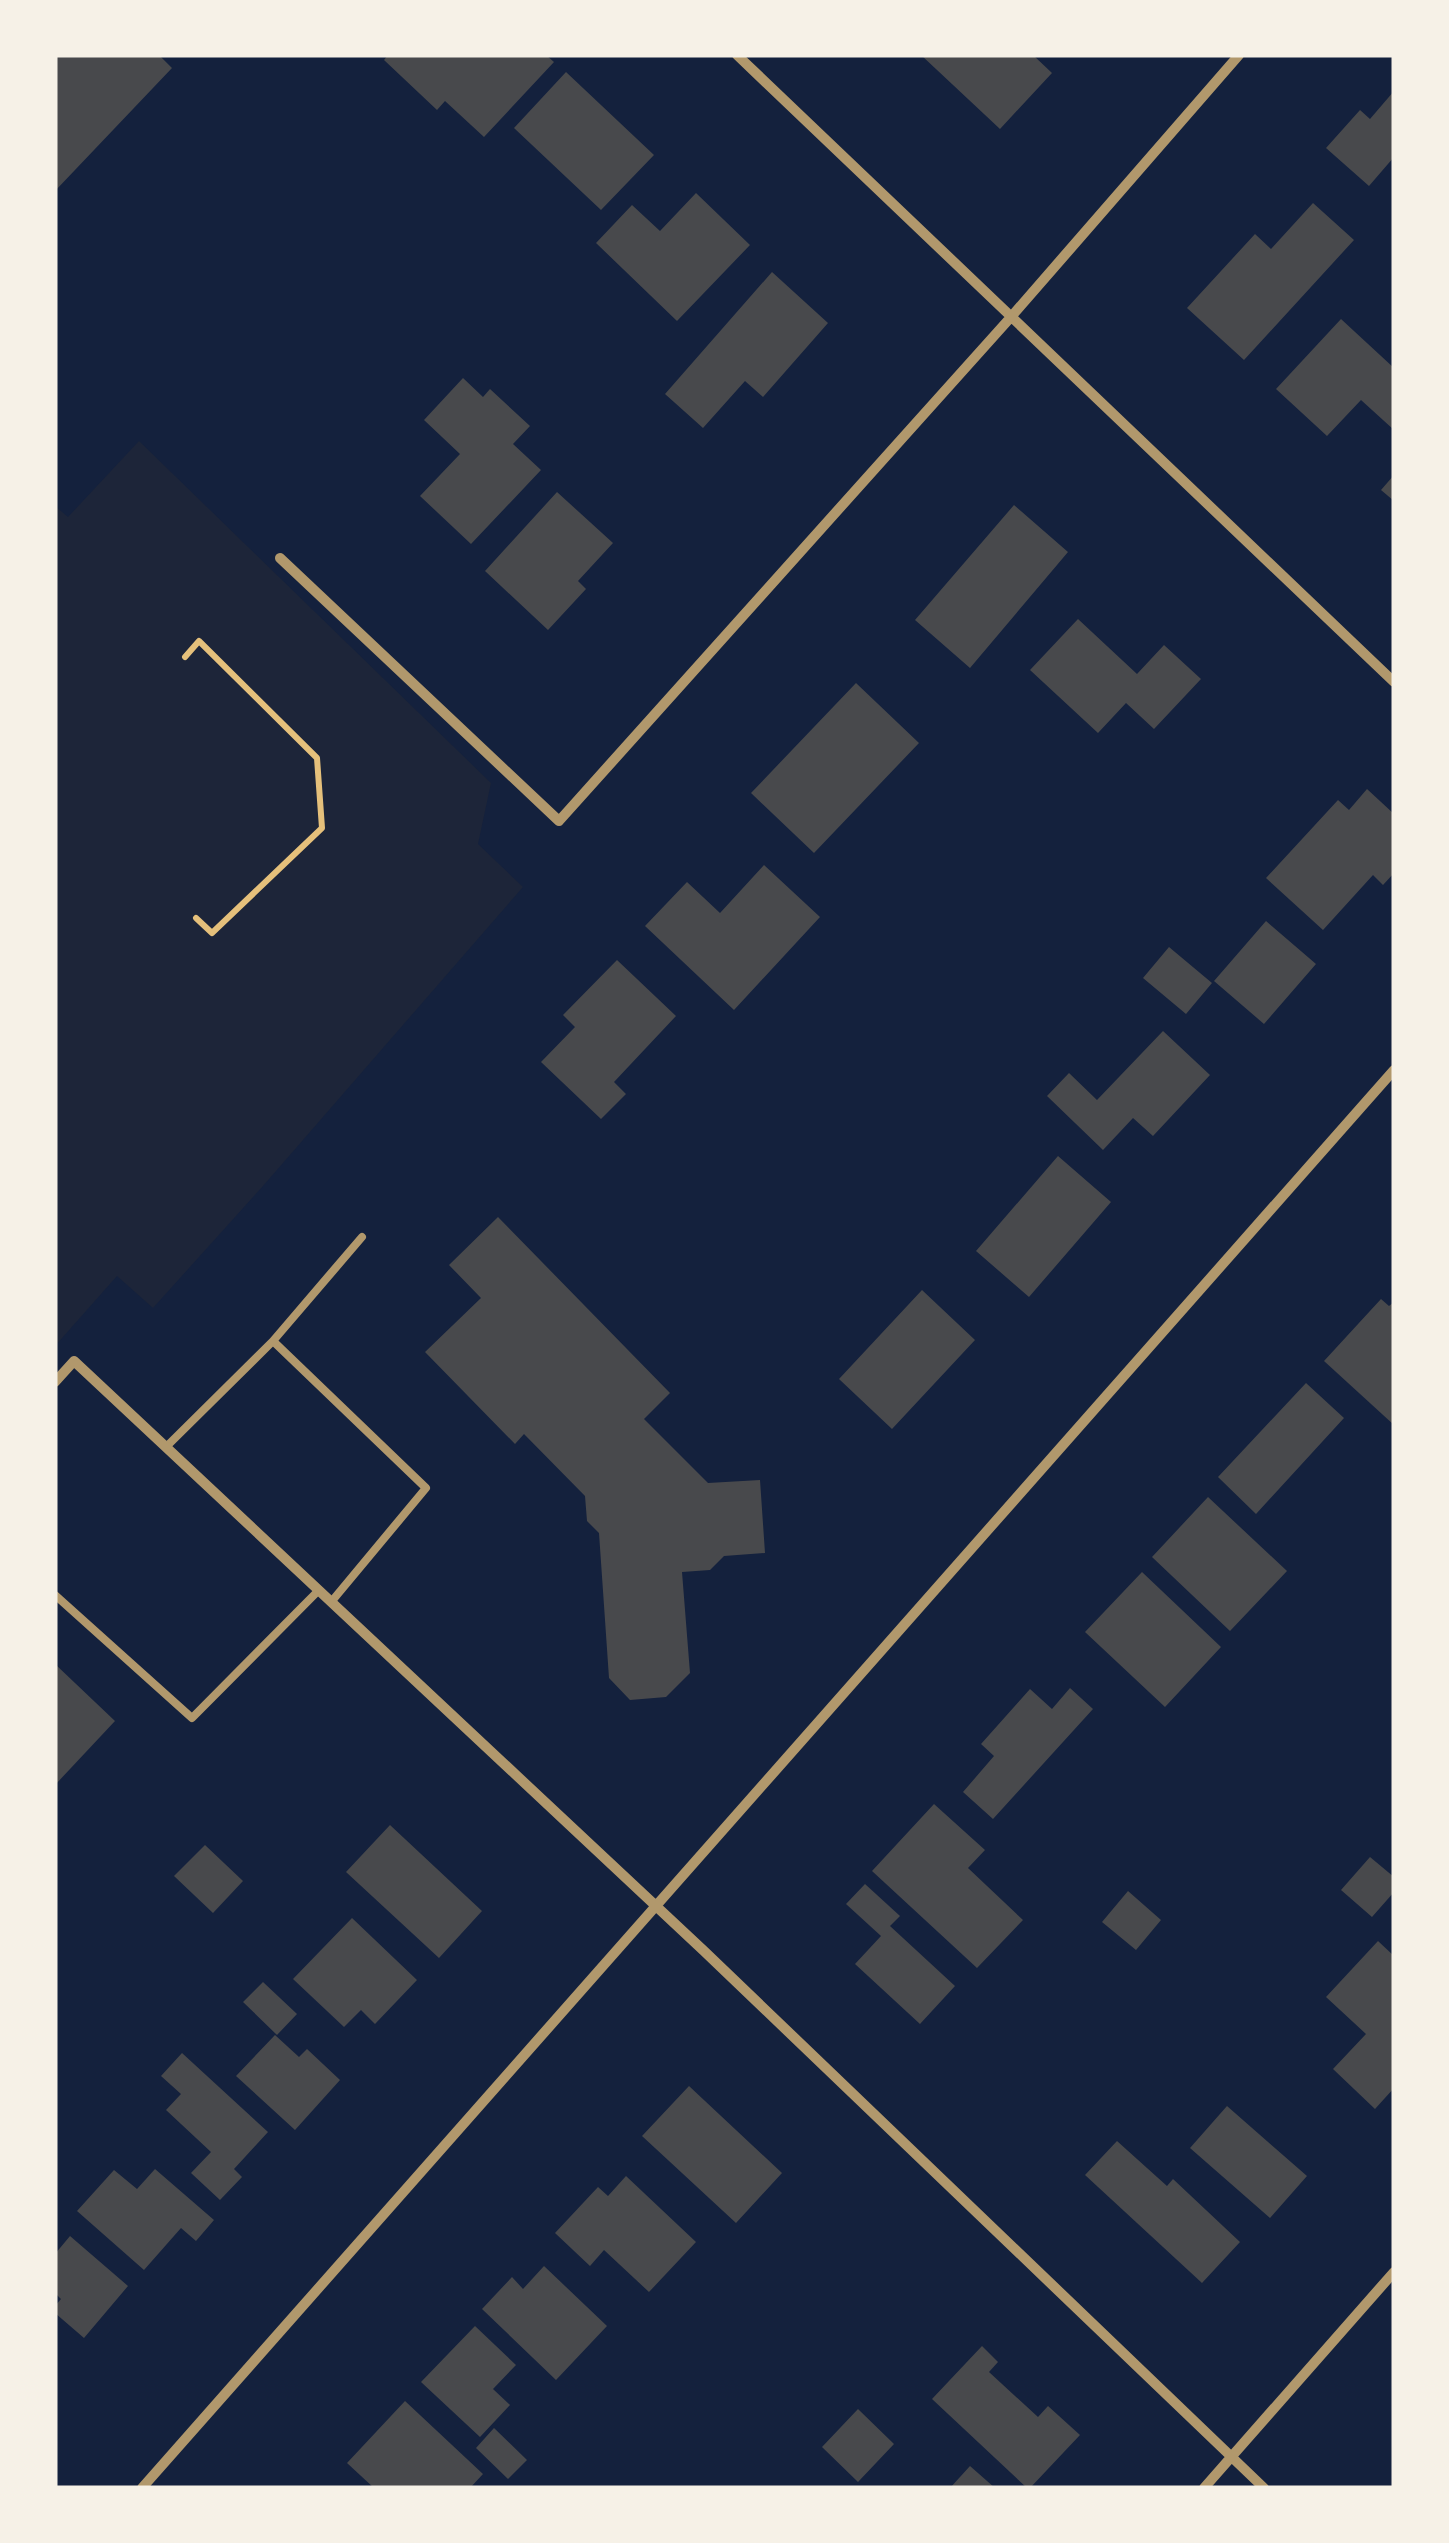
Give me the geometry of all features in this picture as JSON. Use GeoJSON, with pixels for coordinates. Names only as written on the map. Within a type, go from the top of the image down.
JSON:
{"type":"FeatureCollection","features":[{"type":"Feature","properties":{"kind":"street"},"geometry":{"type":"LineString","coordinates":[[737,55],[1394,682]]}},
{"type":"Feature","properties":{"kind":"street"},"geometry":{"type":"LineString","coordinates":[[280,558],[560,821],[1011,317],[1239,55]]}},
{"type":"Feature","properties":{"kind":"street"},"geometry":{"type":"LineString","coordinates":[[142,2488],[1394,1070]]}},
{"type":"Feature","properties":{"kind":"street"},"geometry":{"type":"LineString","coordinates":[[55,1382],[74,1361],[656,1906],[1264,2488]]}},
{"type":"Feature","properties":{"kind":"street"},"geometry":{"type":"LineString","coordinates":[[1204,2488],[1394,2272]]}},
{"type":"Feature","properties":{"kind":"lane"},"geometry":{"type":"LineString","coordinates":[[166,1447],[272,1341],[362,1238]]}},
{"type":"Feature","properties":{"kind":"lane"},"geometry":{"type":"LineString","coordinates":[[272,1341],[426,1488],[332,1602]]}},
{"type":"Feature","properties":{"kind":"lane"},"geometry":{"type":"LineString","coordinates":[[55,1595],[192,1718],[319,1590]]}},
{"type":"Feature","properties":{"kind":"path"},"geometry":{"type":"LineString","coordinates":[[184,657],[199,641],[317,758],[322,828],[212,934],[196,918]]}},
{"type":"Feature","properties":{"kind":"shaded area"},"geometry":{"type":"Polygon","coordinates":[[[139,441],[491,783],[478,844],[523,887],[153,1308],[117,1276],[55,1346],[55,506],[68,517],[139,441]]]}},
{"type":"Feature","properties":{"kind":"building"},"geometry":{"type":"Polygon","coordinates":[[[55,55],[159,55],[172,68],[55,191],[55,55]]]}},
{"type":"Feature","properties":{"kind":"building"},"geometry":{"type":"Polygon","coordinates":[[[388,55],[546,55],[554,62],[484,137],[445,101],[437,110],[384,60],[388,55]]]}},
{"type":"Feature","properties":{"kind":"building"},"geometry":{"type":"Polygon","coordinates":[[[921,55],[1033,55],[1052,73],[1000,129],[921,55]]]}},
{"type":"Feature","properties":{"kind":"building"},"geometry":{"type":"Polygon","coordinates":[[[566,72],[654,155],[601,210],[514,128],[566,72]]]}},
{"type":"Feature","properties":{"kind":"building"},"geometry":{"type":"Polygon","coordinates":[[[1394,91],[1394,157],[1369,186],[1326,148],[1360,110],[1370,119],[1394,91]]]}},
{"type":"Feature","properties":{"kind":"building"},"geometry":{"type":"Polygon","coordinates":[[[696,193],[750,245],[677,321],[596,243],[632,205],[660,231],[696,193]]]}},
{"type":"Feature","properties":{"kind":"building"},"geometry":{"type":"Polygon","coordinates":[[[1313,203],[1354,240],[1244,360],[1187,308],[1255,234],[1271,249],[1313,203]]]}},
{"type":"Feature","properties":{"kind":"building"},"geometry":{"type":"Polygon","coordinates":[[[772,272],[828,323],[763,397],[745,381],[703,428],[665,394],[772,272]]]}},
{"type":"Feature","properties":{"kind":"building"},"geometry":{"type":"Polygon","coordinates":[[[1341,319],[1394,368],[1394,430],[1361,400],[1327,436],[1276,389],[1341,319]]]}},
{"type":"Feature","properties":{"kind":"building"},"geometry":{"type":"Polygon","coordinates":[[[463,378],[483,397],[490,389],[530,426],[513,444],[541,470],[471,544],[420,496],[460,454],[424,420],[463,378]]]}},
{"type":"Feature","properties":{"kind":"building"},"geometry":{"type":"Polygon","coordinates":[[[1394,475],[1394,501],[1381,490],[1394,475]]]}},
{"type":"Feature","properties":{"kind":"building"},"geometry":{"type":"Polygon","coordinates":[[[557,492],[613,543],[578,581],[586,589],[548,630],[485,571],[557,492]]]}},
{"type":"Feature","properties":{"kind":"building"},"geometry":{"type":"Polygon","coordinates":[[[1014,505],[1068,552],[970,668],[915,620],[1014,505]]]}},
{"type":"Feature","properties":{"kind":"building"},"geometry":{"type":"Polygon","coordinates":[[[1078,619],[1137,674],[1164,645],[1201,679],[1154,729],[1126,703],[1098,733],[1030,670],[1078,619]]]}},
{"type":"Feature","properties":{"kind":"building"},"geometry":{"type":"Polygon","coordinates":[[[856,683],[919,743],[814,853],[751,793],[856,683]]]}},
{"type":"Feature","properties":{"kind":"building"},"geometry":{"type":"Polygon","coordinates":[[[1367,789],[1394,814],[1394,873],[1383,885],[1373,875],[1323,930],[1266,878],[1338,800],[1349,810],[1367,789]]]}},
{"type":"Feature","properties":{"kind":"building"},"geometry":{"type":"Polygon","coordinates":[[[764,865],[820,917],[734,1010],[645,926],[687,882],[720,913],[764,865]]]}},
{"type":"Feature","properties":{"kind":"building"},"geometry":{"type":"Polygon","coordinates":[[[1266,921],[1316,964],[1264,1024],[1214,981],[1266,921]]]}},
{"type":"Feature","properties":{"kind":"building"},"geometry":{"type":"Polygon","coordinates":[[[1169,947],[1212,983],[1186,1014],[1143,978],[1169,947]]]}},
{"type":"Feature","properties":{"kind":"building"},"geometry":{"type":"Polygon","coordinates":[[[617,960],[676,1016],[614,1082],[626,1094],[601,1119],[541,1062],[575,1027],[563,1015],[617,960]]]}},
{"type":"Feature","properties":{"kind":"building"},"geometry":{"type":"Polygon","coordinates":[[[1163,1031],[1210,1075],[1153,1136],[1133,1118],[1103,1150],[1047,1096],[1069,1073],[1097,1100],[1163,1031]]]}},
{"type":"Feature","properties":{"kind":"building"},"geometry":{"type":"Polygon","coordinates":[[[1058,1156],[1111,1202],[1029,1297],[976,1251],[1058,1156]]]}},
{"type":"Feature","properties":{"kind":"building"},"geometry":{"type":"Polygon","coordinates":[[[498,1217],[670,1393],[644,1419],[708,1483],[760,1480],[765,1553],[724,1556],[710,1570],[682,1572],[690,1673],[666,1697],[630,1700],[609,1678],[599,1533],[587,1521],[585,1496],[524,1434],[515,1444],[425,1352],[481,1298],[449,1265],[498,1217]]]}},
{"type":"Feature","properties":{"kind":"building"},"geometry":{"type":"Polygon","coordinates":[[[922,1290],[975,1340],[892,1429],[839,1379],[922,1290]]]}},
{"type":"Feature","properties":{"kind":"building"},"geometry":{"type":"Polygon","coordinates":[[[1381,1299],[1389,1306],[1394,1302],[1394,1425],[1324,1361],[1381,1299]]]}},
{"type":"Feature","properties":{"kind":"building"},"geometry":{"type":"Polygon","coordinates":[[[1306,1383],[1344,1418],[1256,1514],[1218,1477],[1306,1383]]]}},
{"type":"Feature","properties":{"kind":"building"},"geometry":{"type":"Polygon","coordinates":[[[1208,1497],[1287,1571],[1230,1631],[1152,1557],[1208,1497]]]}},
{"type":"Feature","properties":{"kind":"building"},"geometry":{"type":"Polygon","coordinates":[[[1142,1572],[1221,1647],[1165,1707],[1085,1632],[1142,1572]]]}},
{"type":"Feature","properties":{"kind":"building"},"geometry":{"type":"Polygon","coordinates":[[[55,1664],[115,1721],[55,1785],[55,1664]]]}},
{"type":"Feature","properties":{"kind":"building"},"geometry":{"type":"Polygon","coordinates":[[[1070,1688],[1093,1709],[993,1819],[963,1792],[994,1756],[981,1744],[1030,1689],[1052,1709],[1070,1688]]]}},
{"type":"Feature","properties":{"kind":"building"},"geometry":{"type":"Polygon","coordinates":[[[934,1804],[985,1850],[968,1868],[1023,1920],[977,1968],[872,1871],[934,1804]]]}},
{"type":"Feature","properties":{"kind":"building"},"geometry":{"type":"Polygon","coordinates":[[[390,1825],[482,1911],[439,1958],[346,1872],[390,1825]]]}},
{"type":"Feature","properties":{"kind":"building"},"geometry":{"type":"Polygon","coordinates":[[[205,1845],[243,1881],[213,1913],[174,1876],[205,1845]]]}},
{"type":"Feature","properties":{"kind":"building"},"geometry":{"type":"Polygon","coordinates":[[[1370,1857],[1394,1877],[1394,1892],[1372,1917],[1341,1890],[1370,1857]]]}},
{"type":"Feature","properties":{"kind":"building"},"geometry":{"type":"Polygon","coordinates":[[[865,1884],[900,1916],[890,1926],[955,1986],[920,2024],[855,1964],[881,1936],[846,1904],[865,1884]]]}},
{"type":"Feature","properties":{"kind":"building"},"geometry":{"type":"Polygon","coordinates":[[[1128,1891],[1161,1920],[1136,1950],[1102,1922],[1128,1891]]]}},
{"type":"Feature","properties":{"kind":"building"},"geometry":{"type":"Polygon","coordinates":[[[352,1918],[417,1980],[375,2024],[361,2010],[344,2027],[293,1979],[352,1918]]]}},
{"type":"Feature","properties":{"kind":"building"},"geometry":{"type":"Polygon","coordinates":[[[1378,1941],[1394,1956],[1394,2088],[1375,2109],[1333,2069],[1366,2034],[1326,1997],[1378,1941]]]}},
{"type":"Feature","properties":{"kind":"building"},"geometry":{"type":"Polygon","coordinates":[[[263,1982],[297,2014],[277,2035],[243,2002],[263,1982]]]}},
{"type":"Feature","properties":{"kind":"building"},"geometry":{"type":"Polygon","coordinates":[[[275,2035],[299,2057],[307,2049],[340,2080],[295,2130],[236,2076],[275,2035]]]}},
{"type":"Feature","properties":{"kind":"building"},"geometry":{"type":"Polygon","coordinates":[[[182,2053],[268,2132],[234,2169],[242,2177],[220,2200],[191,2173],[211,2152],[166,2110],[181,2094],[161,2076],[182,2053]]]}},
{"type":"Feature","properties":{"kind":"building"},"geometry":{"type":"Polygon","coordinates":[[[689,2086],[782,2173],[736,2223],[642,2136],[689,2086]]]}},
{"type":"Feature","properties":{"kind":"building"},"geometry":{"type":"Polygon","coordinates":[[[1227,2106],[1307,2176],[1270,2218],[1190,2148],[1227,2106]]]}},
{"type":"Feature","properties":{"kind":"building"},"geometry":{"type":"Polygon","coordinates":[[[1117,2141],[1167,2186],[1173,2179],[1240,2242],[1202,2283],[1085,2175],[1117,2141]]]}},
{"type":"Feature","properties":{"kind":"building"},"geometry":{"type":"Polygon","coordinates":[[[155,2169],[214,2220],[196,2241],[181,2228],[144,2270],[77,2211],[114,2170],[137,2189],[155,2169]]]}},
{"type":"Feature","properties":{"kind":"building"},"geometry":{"type":"Polygon","coordinates":[[[626,2176],[696,2242],[649,2292],[604,2250],[590,2266],[555,2233],[598,2187],[608,2196],[626,2176]]]}},
{"type":"Feature","properties":{"kind":"building"},"geometry":{"type":"Polygon","coordinates":[[[70,2236],[128,2286],[84,2338],[55,2313],[61,2299],[55,2293],[55,2254],[70,2236]]]}},
{"type":"Feature","properties":{"kind":"building"},"geometry":{"type":"Polygon","coordinates":[[[544,2266],[607,2326],[556,2380],[482,2309],[512,2277],[523,2289],[544,2266]]]}},
{"type":"Feature","properties":{"kind":"building"},"geometry":{"type":"Polygon","coordinates":[[[475,2326],[516,2365],[493,2389],[510,2405],[480,2437],[421,2382],[475,2326]]]}},
{"type":"Feature","properties":{"kind":"building"},"geometry":{"type":"Polygon","coordinates":[[[982,2346],[998,2362],[989,2372],[1038,2417],[1048,2406],[1080,2435],[1030,2488],[932,2399],[982,2346]]]}},
{"type":"Feature","properties":{"kind":"building"},"geometry":{"type":"Polygon","coordinates":[[[405,2401],[483,2474],[470,2488],[374,2488],[347,2463],[405,2401]]]}},
{"type":"Feature","properties":{"kind":"building"},"geometry":{"type":"Polygon","coordinates":[[[858,2409],[894,2444],[858,2482],[822,2447],[858,2409]]]}},
{"type":"Feature","properties":{"kind":"building"},"geometry":{"type":"Polygon","coordinates":[[[494,2428],[527,2460],[508,2479],[476,2448],[494,2428]]]}},
{"type":"Feature","properties":{"kind":"building"},"geometry":{"type":"Polygon","coordinates":[[[970,2466],[995,2488],[950,2488],[970,2466]]]}}]}
